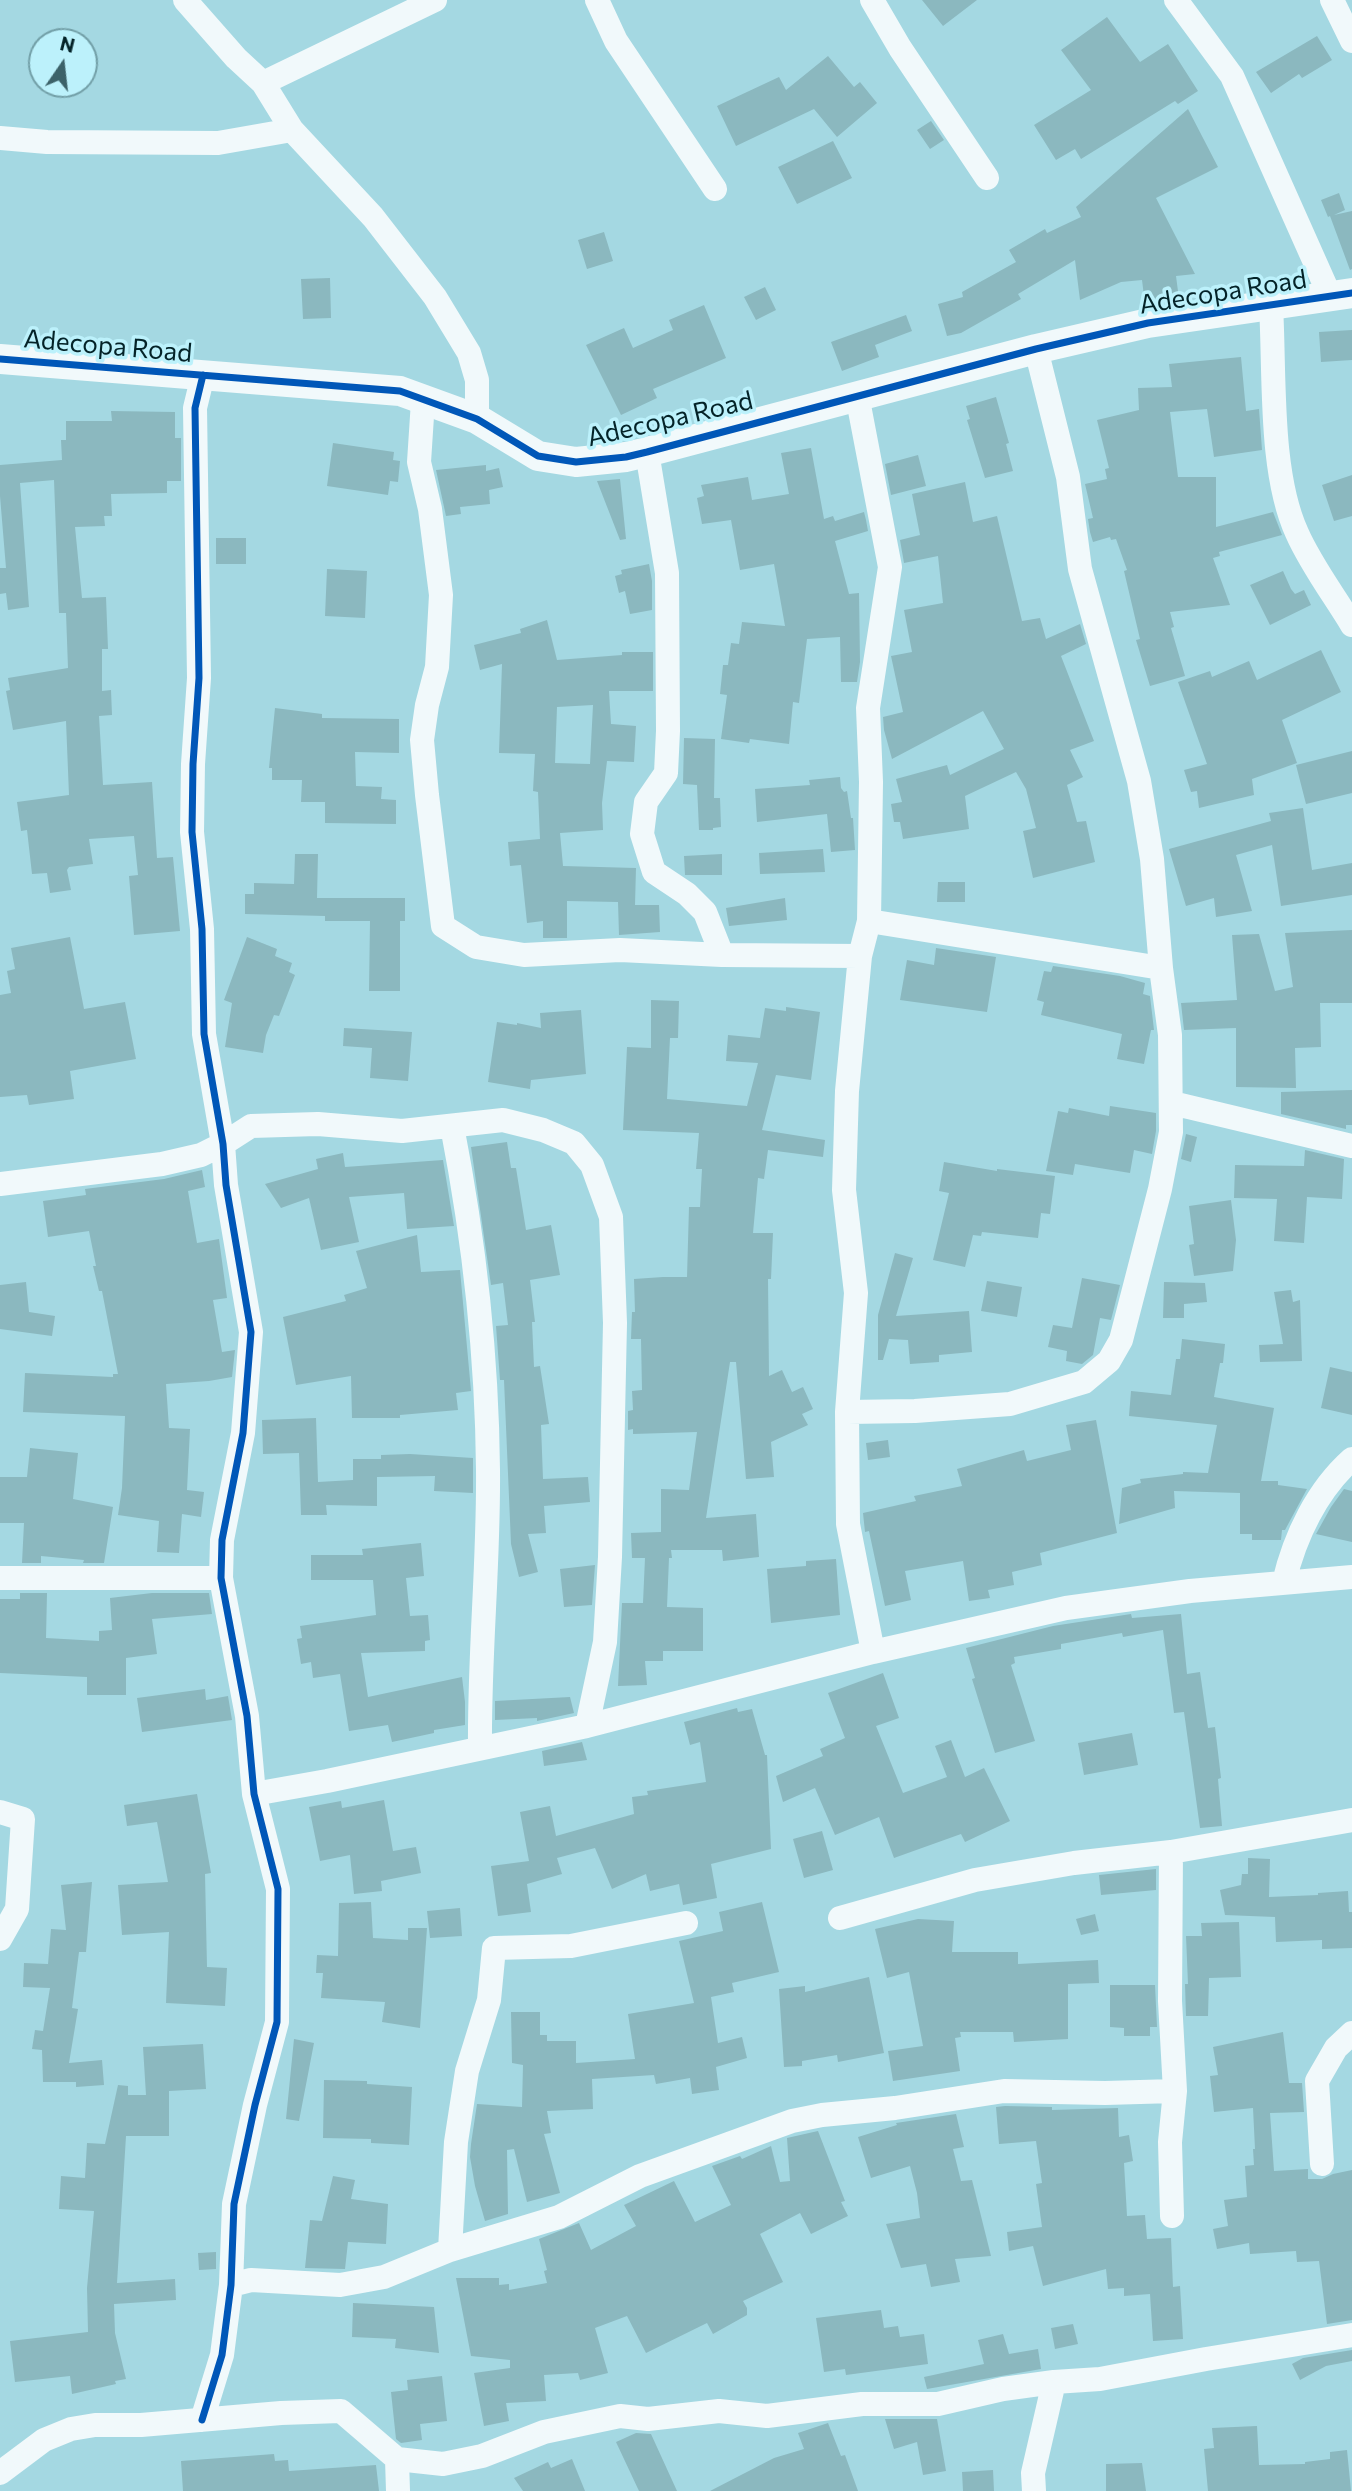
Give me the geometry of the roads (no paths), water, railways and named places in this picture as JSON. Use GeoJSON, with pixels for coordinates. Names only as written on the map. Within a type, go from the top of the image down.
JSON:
{"type":"FeatureCollection","features":[{"type":"Feature","properties":{"kind":"street"},"geometry":{"type":"LineString","coordinates":[[186,0],[236,58],[263,83],[292,130],[373,217],[435,297],[469,353],[477,380],[477,419]]}},
{"type":"Feature","properties":{"kind":"street"},"geometry":{"type":"LineString","coordinates":[[263,83],[435,0]]}},
{"type":"Feature","properties":{"kind":"street"},"geometry":{"type":"LineString","coordinates":[[597,0],[616,41],[715,189]]}},
{"type":"Feature","properties":{"kind":"street"},"geometry":{"type":"LineString","coordinates":[[872,0],[900,48],[987,178]]}},
{"type":"Feature","properties":{"kind":"street"},"geometry":{"type":"LineString","coordinates":[[1175,0],[1232,76],[1341,294]]}},
{"type":"Feature","properties":{"kind":"street"},"geometry":{"type":"LineString","coordinates":[[1332,0],[1352,41]]}},
{"type":"Feature","properties":{"kind":"street"},"geometry":{"type":"LineString","coordinates":[[0,138],[47,142],[218,143],[292,130]]}},
{"type":"Feature","properties":{"kind":"street","name":"Adecopa Road"},"geometry":{"type":"LineString","coordinates":[[0,359],[400,391],[477,419],[538,456],[576,461],[626,457],[647,452],[857,395],[1148,323],[1341,294]]}},
{"type":"Feature","properties":{"kind":"street"},"geometry":{"type":"LineString","coordinates":[[1272,306],[1277,436],[1283,491],[1297,533],[1352,625]]}},
{"type":"Feature","properties":{"kind":"street"},"geometry":{"type":"LineString","coordinates":[[846,1412],[915,1411],[1010,1404],[1084,1382],[1110,1361],[1121,1339],[1160,1189],[1171,1132],[1170,1035],[1161,968],[1152,859],[1139,782],[1080,569],[1068,477],[1036,349]]}},
{"type":"Feature","properties":{"kind":"street"},"geometry":{"type":"LineString","coordinates":[[202,2420],[222,2355],[232,2285],[233,2204],[277,2022],[278,1889],[254,1794],[247,1716],[221,1578],[222,1540],[243,1433],[251,1332],[204,1034],[202,929],[192,832],[199,678],[195,408],[203,375]]}},
{"type":"Feature","properties":{"kind":"street"},"geometry":{"type":"LineString","coordinates":[[857,395],[890,567],[868,708],[871,782],[869,921],[860,956],[848,1091],[844,1190],[856,1293],[846,1412],[848,1524],[873,1652]]}},
{"type":"Feature","properties":{"kind":"street"},"geometry":{"type":"LineString","coordinates":[[424,401],[419,462],[430,509],[440,595],[437,667],[427,705],[422,740],[443,926],[475,947],[524,955],[621,950],[722,955],[860,956]]}},
{"type":"Feature","properties":{"kind":"street"},"geometry":{"type":"LineString","coordinates":[[647,452],[667,573],[668,731],[666,773],[646,802],[642,834],[654,872],[687,894],[705,912],[722,955]]}},
{"type":"Feature","properties":{"kind":"street"},"geometry":{"type":"LineString","coordinates":[[869,921],[1161,968]]}},
{"type":"Feature","properties":{"kind":"street"},"geometry":{"type":"LineString","coordinates":[[1172,1103],[1352,1146]]}},
{"type":"Feature","properties":{"kind":"street"},"geometry":{"type":"LineString","coordinates":[[0,1184],[162,1164],[201,1155],[251,1126],[318,1124],[402,1130],[503,1120],[543,1130],[574,1143],[592,1165],[611,1217],[615,1323],[606,1642],[587,1726]]}},
{"type":"Feature","properties":{"kind":"street"},"geometry":{"type":"LineString","coordinates":[[452,1126],[477,1294],[486,1415],[487,1580],[480,1680],[480,1747]]}},
{"type":"Feature","properties":{"kind":"street"},"geometry":{"type":"LineString","coordinates":[[1284,1581],[1290,1560],[1315,1504],[1330,1481],[1352,1459]]}},
{"type":"Feature","properties":{"kind":"street"},"geometry":{"type":"LineString","coordinates":[[254,1794],[587,1726],[873,1652],[1066,1608],[1284,1581],[1352,1577]]}},
{"type":"Feature","properties":{"kind":"street"},"geometry":{"type":"LineString","coordinates":[[0,1578],[221,1578]]}},
{"type":"Feature","properties":{"kind":"street"},"geometry":{"type":"LineString","coordinates":[[0,1812],[23,1819],[17,1909],[0,1940]]}},
{"type":"Feature","properties":{"kind":"street"},"geometry":{"type":"LineString","coordinates":[[840,1917],[975,1880],[1074,1863],[1171,1852],[1352,1820]]}},
{"type":"Feature","properties":{"kind":"street"},"geometry":{"type":"LineString","coordinates":[[1171,1852],[1170,2001],[1175,2091],[1170,2142],[1172,2216]]}},
{"type":"Feature","properties":{"kind":"street"},"geometry":{"type":"LineString","coordinates":[[450,2250],[456,2142],[467,2071],[489,2000],[494,1948],[571,1946],[687,1923]]}},
{"type":"Feature","properties":{"kind":"street"},"geometry":{"type":"LineString","coordinates":[[1322,2164],[1317,2081],[1336,2048],[1352,2033]]}},
{"type":"Feature","properties":{"kind":"street"},"geometry":{"type":"LineString","coordinates":[[232,2285],[251,2280],[340,2285],[384,2277],[450,2250],[559,2217],[640,2176],[792,2121],[1004,2091],[1175,2091]]}},
{"type":"Feature","properties":{"kind":"street"},"geometry":{"type":"LineString","coordinates":[[0,2473],[44,2440],[71,2429],[95,2425],[141,2425],[281,2413],[341,2411],[397,2459],[443,2464],[482,2456],[544,2432],[620,2416],[648,2419],[719,2412],[767,2416],[862,2404],[938,2404],[1003,2389],[1100,2379],[1206,2358],[1352,2335]]}},
{"type":"Feature","properties":{"kind":"street"},"geometry":{"type":"LineString","coordinates":[[1034,2491],[1033,2473],[1055,2382]]}},
{"type":"Feature","properties":{"kind":"street"},"geometry":{"type":"LineString","coordinates":[[397,2459],[398,2491]]}}]}
